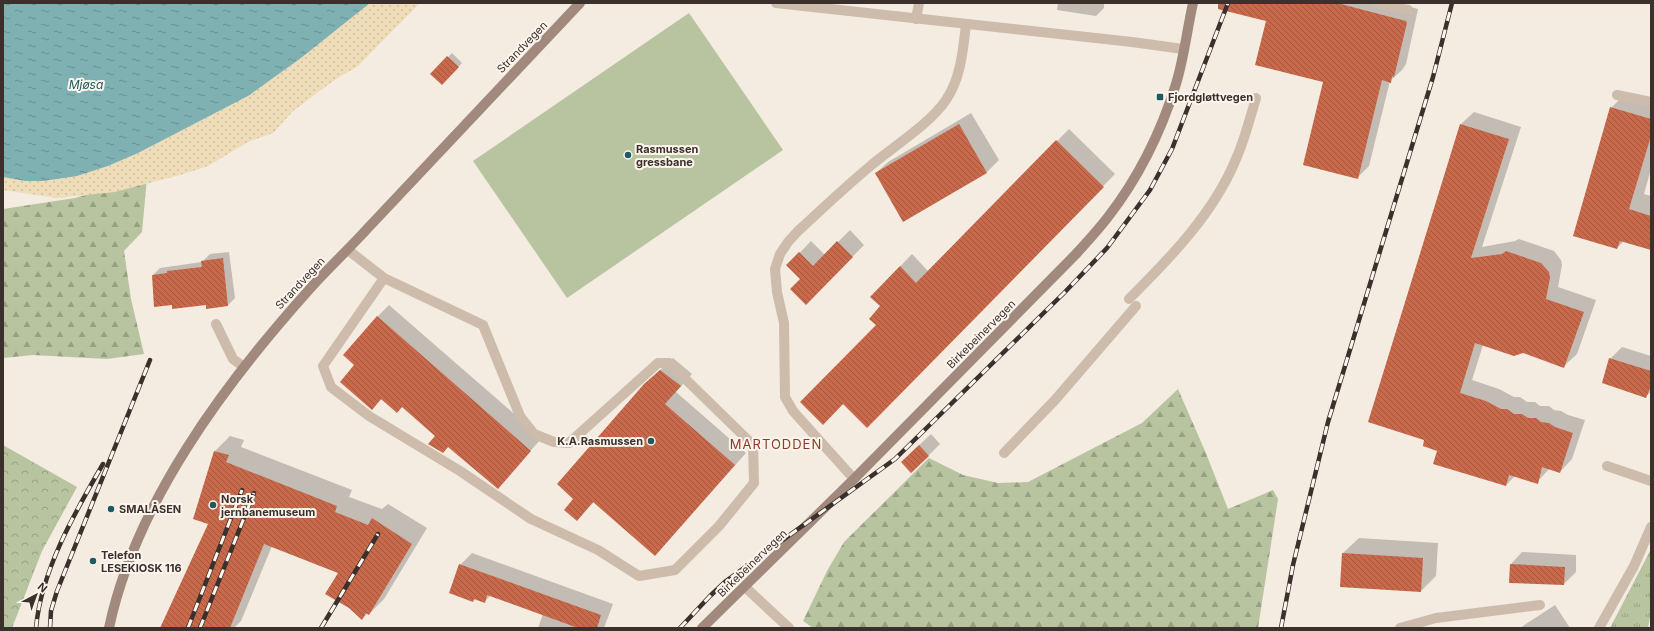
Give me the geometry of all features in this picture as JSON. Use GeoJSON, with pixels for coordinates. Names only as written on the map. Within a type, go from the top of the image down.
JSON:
{"type":"FeatureCollection","features":[{"type":"Feature","properties":{"kind":"street","name":"Strandvegen"},"geometry":{"type":"LineString","coordinates":[[109,628],[114,602],[154,505],[185,452],[213,409],[244,367],[308,291],[348,250],[460,128],[580,3]]}},
{"type":"Feature","properties":{"kind":"street"},"geometry":{"type":"LineString","coordinates":[[776,3],[1184,49]]}},
{"type":"Feature","properties":{"kind":"street"},"geometry":{"type":"LineString","coordinates":[[916,19],[920,3]]}},
{"type":"Feature","properties":{"kind":"street","name":"Birkebeinervegen"},"geometry":{"type":"LineString","coordinates":[[702,628],[854,480],[1076,254],[1108,217],[1144,164],[1156,138],[1177,82],[1193,3]]}},
{"type":"Feature","properties":{"kind":"street"},"geometry":{"type":"LineString","coordinates":[[1376,3],[1408,10]]}},
{"type":"Feature","properties":{"kind":"street"},"geometry":{"type":"LineString","coordinates":[[854,480],[793,411],[785,397],[784,323],[777,292],[775,269],[780,254],[798,231],[868,168],[924,123],[946,100],[955,81],[962,57],[966,24]]}},
{"type":"Feature","properties":{"kind":"street"},"geometry":{"type":"LineString","coordinates":[[1617,96],[1651,102]]}},
{"type":"Feature","properties":{"kind":"street"},"geometry":{"type":"LineString","coordinates":[[1004,453],[1055,400],[1149,279],[1201,220],[1223,186],[1236,160],[1256,98]]}},
{"type":"Feature","properties":{"kind":"street"},"geometry":{"type":"LineString","coordinates":[[348,250],[384,278],[483,325],[520,416],[534,434],[554,442],[569,443],[658,362],[669,363],[753,445],[754,483],[719,526],[675,570],[646,575],[639,576],[598,550],[531,519],[460,471],[369,416],[331,387],[323,366],[384,278]]}},
{"type":"Feature","properties":{"kind":"street"},"geometry":{"type":"LineString","coordinates":[[216,324],[233,359],[244,367]]}},
{"type":"Feature","properties":{"kind":"street"},"geometry":{"type":"LineString","coordinates":[[1607,466],[1651,481]]}},
{"type":"Feature","properties":{"kind":"street"},"geometry":{"type":"LineString","coordinates":[[1599,628],[1634,566],[1651,527]]}},
{"type":"Feature","properties":{"kind":"street"},"geometry":{"type":"LineString","coordinates":[[744,587],[789,628]]}},
{"type":"Feature","properties":{"kind":"street"},"geometry":{"type":"LineString","coordinates":[[1400,628],[1436,618],[1540,605]]}},
{"type":"Feature","properties":{"kind":"green space","name":"Rasmussen gressbane"},"geometry":{"type":"Polygon","coordinates":[[[689,13],[783,150],[567,298],[473,161],[689,13]]]}},
{"type":"Feature","properties":{"kind":"green space"},"geometry":{"type":"Polygon","coordinates":[[[147,178],[142,232],[124,251],[131,299],[144,354],[107,359],[33,355],[3,358],[3,209],[75,198],[147,178]]]}},
{"type":"Feature","properties":{"kind":"green space"},"geometry":{"type":"Polygon","coordinates":[[[1178,389],[1228,509],[1273,490],[1278,499],[1258,628],[813,628],[803,621],[827,571],[844,542],[929,458],[963,475],[998,483],[1028,482],[1142,423],[1178,389]]]}},
{"type":"Feature","properties":{"kind":"green space"},"geometry":{"type":"Polygon","coordinates":[[[3,445],[77,487],[42,551],[12,628],[3,628],[3,445]]]}},
{"type":"Feature","properties":{"kind":"green space"},"geometry":{"type":"Polygon","coordinates":[[[1651,549],[1651,612],[1648,628],[1610,628],[1651,549]]]}},
{"type":"Feature","properties":{"kind":"sand"},"geometry":{"type":"Polygon","coordinates":[[[370,3],[420,3],[358,66],[333,81],[293,111],[273,133],[248,142],[208,166],[115,192],[57,198],[3,190],[3,177],[25,181],[77,176],[108,166],[138,153],[248,96],[301,58],[370,3]]]}},
{"type":"Feature","properties":{"kind":"water","name":"Mjøsa"},"geometry":{"type":"Polygon","coordinates":[[[3,3],[370,3],[301,58],[248,96],[138,153],[108,166],[77,176],[43,181],[25,181],[3,177],[3,3]]]}},
{"type":"Feature","properties":{"kind":"building"},"geometry":{"type":"Polygon","coordinates":[[[1218,3],[1337,3],[1406,21],[1407,23],[1394,77],[1392,76],[1391,83],[1382,80],[1358,179],[1303,165],[1323,82],[1255,65],[1266,21],[1218,9],[1218,3]]]}},
{"type":"Feature","properties":{"kind":"building"},"geometry":{"type":"Polygon","coordinates":[[[447,56],[459,67],[442,85],[430,74],[447,56]]]}},
{"type":"Feature","properties":{"kind":"building"},"geometry":{"type":"Polygon","coordinates":[[[1610,107],[1651,119],[1651,136],[1629,209],[1651,216],[1651,250],[1620,241],[1617,249],[1573,236],[1610,107]]]}},
{"type":"Feature","properties":{"kind":"building"},"geometry":{"type":"Polygon","coordinates":[[[959,124],[987,173],[903,222],[875,173],[959,124]]]}},
{"type":"Feature","properties":{"kind":"building"},"geometry":{"type":"Polygon","coordinates":[[[1460,124],[1509,139],[1471,258],[1502,254],[1506,251],[1541,263],[1549,272],[1550,278],[1546,299],[1584,312],[1564,368],[1523,353],[1514,356],[1475,343],[1460,393],[1486,401],[1501,409],[1507,409],[1514,414],[1522,414],[1528,418],[1536,418],[1541,422],[1549,423],[1555,427],[1573,433],[1560,473],[1542,467],[1538,484],[1509,475],[1506,486],[1433,464],[1437,451],[1423,446],[1424,440],[1368,422],[1460,124]]]}},
{"type":"Feature","properties":{"kind":"building"},"geometry":{"type":"Polygon","coordinates":[[[1056,140],[1104,187],[867,428],[843,404],[823,425],[800,402],[876,325],[869,319],[880,306],[870,297],[900,266],[916,283],[1056,140]]]}},
{"type":"Feature","properties":{"kind":"building"},"geometry":{"type":"Polygon","coordinates":[[[837,241],[853,257],[806,305],[790,289],[800,279],[786,265],[799,252],[813,266],[837,241]]]}},
{"type":"Feature","properties":{"kind":"building"},"geometry":{"type":"Polygon","coordinates":[[[223,258],[228,306],[206,309],[206,305],[172,309],[172,305],[154,307],[152,275],[167,273],[167,271],[202,267],[201,261],[223,258]]]}},
{"type":"Feature","properties":{"kind":"building"},"geometry":{"type":"Polygon","coordinates":[[[377,316],[531,451],[498,489],[448,447],[443,453],[428,444],[435,436],[402,407],[397,413],[381,399],[372,410],[340,382],[354,365],[343,355],[377,316]]]}},
{"type":"Feature","properties":{"kind":"building"},"geometry":{"type":"Polygon","coordinates":[[[1609,358],[1651,371],[1651,386],[1646,398],[1602,383],[1609,358]]]}},
{"type":"Feature","properties":{"kind":"building"},"geometry":{"type":"Polygon","coordinates":[[[660,370],[681,386],[665,404],[735,465],[655,556],[593,502],[577,521],[564,510],[573,499],[557,484],[644,384],[660,370]]]}},
{"type":"Feature","properties":{"kind":"building"},"geometry":{"type":"Polygon","coordinates":[[[919,445],[929,456],[911,473],[901,462],[919,445]]]}},
{"type":"Feature","properties":{"kind":"building"},"geometry":{"type":"Polygon","coordinates":[[[214,451],[229,455],[226,462],[337,506],[335,512],[368,525],[372,518],[412,544],[369,615],[366,613],[362,620],[349,608],[325,594],[338,573],[264,544],[230,628],[160,628],[208,524],[193,519],[214,451]]]}},
{"type":"Feature","properties":{"kind":"building"},"geometry":{"type":"Polygon","coordinates":[[[1342,553],[1423,558],[1421,592],[1340,587],[1342,553]]]}},
{"type":"Feature","properties":{"kind":"building"},"geometry":{"type":"Polygon","coordinates":[[[459,564],[601,615],[597,628],[578,628],[487,595],[485,603],[474,599],[473,602],[449,593],[459,564]]]}},
{"type":"Feature","properties":{"kind":"building"},"geometry":{"type":"Polygon","coordinates":[[[1510,564],[1565,567],[1564,585],[1509,583],[1510,564]]]}},
{"type":"Feature","properties":{"kind":"railway"},"geometry":{"type":"LineString","coordinates":[[680,628],[726,581],[895,459],[1064,293],[1107,248],[1150,190],[1172,149],[1228,3]]}},
{"type":"Feature","properties":{"kind":"railway"},"geometry":{"type":"LineString","coordinates":[[1281,628],[1293,565],[1328,422],[1433,77],[1452,3]]}},
{"type":"Feature","properties":{"kind":"railway"},"geometry":{"type":"LineString","coordinates":[[50,628],[51,611],[57,591],[150,360]]}},
{"type":"Feature","properties":{"kind":"railway"},"geometry":{"type":"LineString","coordinates":[[36,628],[39,607],[52,564],[81,502],[103,464]]}},
{"type":"Feature","properties":{"kind":"railway"},"geometry":{"type":"LineString","coordinates":[[188,628],[242,490]]}},
{"type":"Feature","properties":{"kind":"railway"},"geometry":{"type":"LineString","coordinates":[[200,628],[254,493]]}},
{"type":"Feature","properties":{"kind":"railway"},"geometry":{"type":"LineString","coordinates":[[321,628],[378,534]]}},
{"type":"Feature","properties":{"kind":"place","name":"Fjordgløttvegen"},"geometry":{"type":"Point","coordinates":[1160,97]}},
{"type":"Feature","properties":{"kind":"place","name":"Rasmussen gressbane"},"geometry":{"type":"Point","coordinates":[628,155]}},
{"type":"Feature","properties":{"kind":"place","name":"K.A.Rasmussen"},"geometry":{"type":"Point","coordinates":[651,441]}},
{"type":"Feature","properties":{"kind":"place","name":"Norsk jernbanemuseum"},"geometry":{"type":"Point","coordinates":[213,505]}},
{"type":"Feature","properties":{"kind":"place","name":"SMALÅSEN"},"geometry":{"type":"Point","coordinates":[111,509]}},
{"type":"Feature","properties":{"kind":"place","name":"Telefon LESEKIOSK 116"},"geometry":{"type":"Point","coordinates":[93,561]}},
{"type":"Feature","properties":{"kind":"district","name":"MARTODDEN"},"geometry":{"type":"Point","coordinates":[776,444]}}]}
